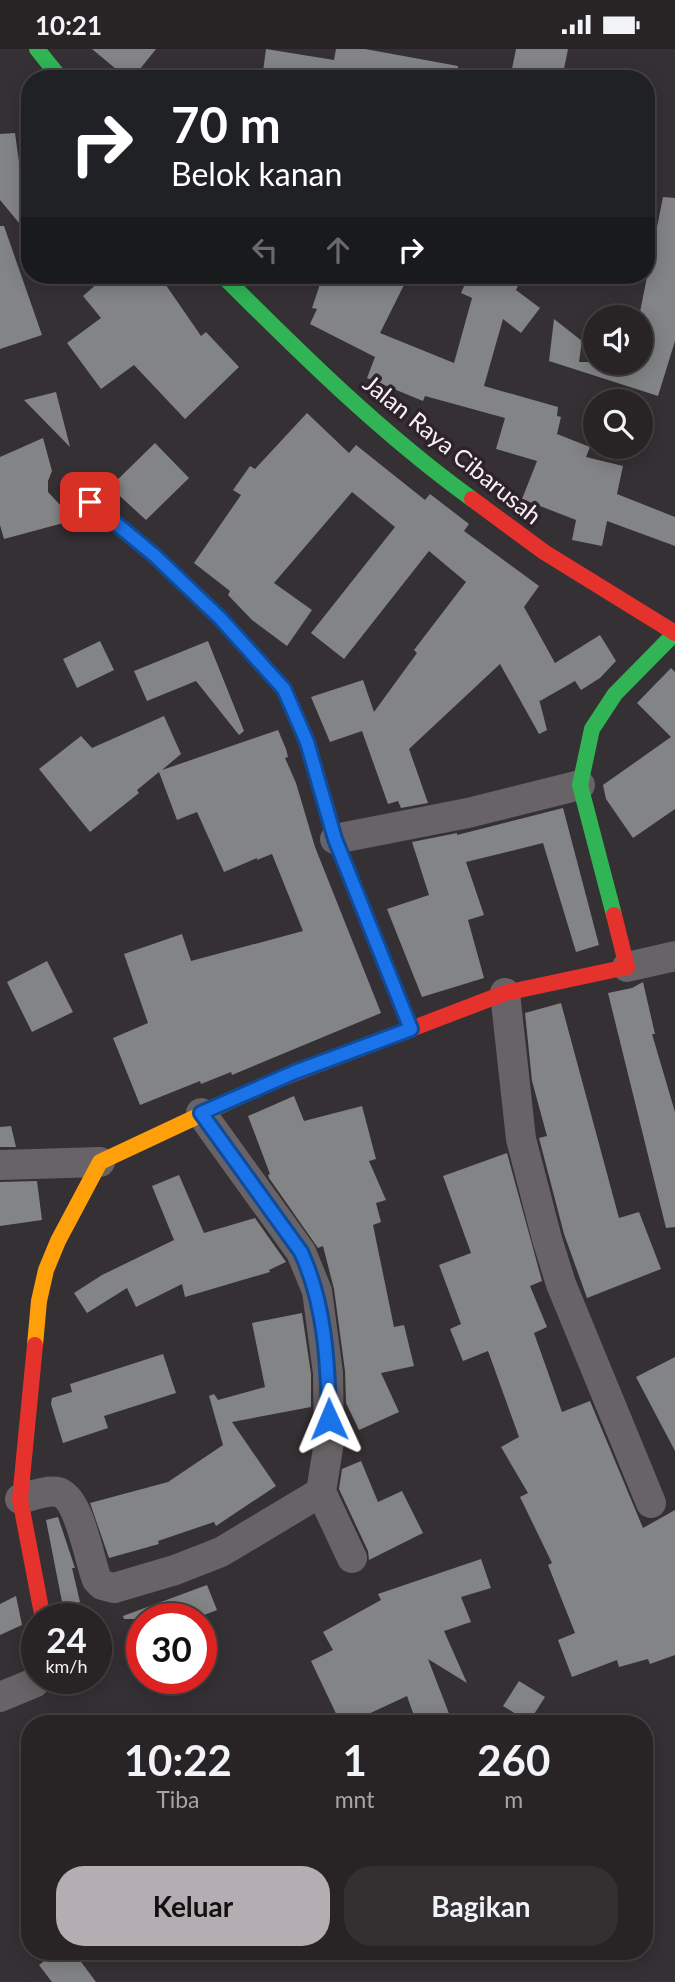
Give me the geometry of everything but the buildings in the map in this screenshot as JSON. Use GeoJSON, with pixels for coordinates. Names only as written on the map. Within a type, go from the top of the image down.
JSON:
{"type":"FeatureCollection","features":[{"type":"Feature","properties":{"kind":"street"},"geometry":{"type":"LineString","coordinates":[[37,49],[54,70]]}},
{"type":"Feature","properties":{"kind":"street","name":"Jalan Raya Cibarusah"},"geometry":{"type":"LineString","coordinates":[[231,284],[296,349],[383,428],[462,492],[544,552],[675,633]]}},
{"type":"Feature","properties":{"kind":"street"},"geometry":{"type":"LineString","coordinates":[[69,485],[154,555],[220,618],[284,689],[307,742],[335,839],[411,1029]]}},
{"type":"Feature","properties":{"kind":"street"},"geometry":{"type":"LineString","coordinates":[[627,967],[580,785],[592,729],[604,709],[615,694],[675,633]]}},
{"type":"Feature","properties":{"kind":"street"},"geometry":{"type":"LineString","coordinates":[[335,839],[468,813],[580,785]]}},
{"type":"Feature","properties":{"kind":"street"},"geometry":{"type":"LineString","coordinates":[[0,1165],[100,1162],[201,1113],[295,1072],[505,993],[675,956]]}},
{"type":"Feature","properties":{"kind":"street"},"geometry":{"type":"LineString","coordinates":[[505,993],[521,1139],[547,1239],[561,1284],[651,1503]]}},
{"type":"Feature","properties":{"kind":"street"},"geometry":{"type":"LineString","coordinates":[[201,1113],[301,1252],[317,1291],[328,1387],[329,1442],[321,1492],[352,1558]]}},
{"type":"Feature","properties":{"kind":"street"},"geometry":{"type":"LineString","coordinates":[[40,1603],[20,1499],[39,1301],[46,1270],[58,1241],[100,1162]]}},
{"type":"Feature","properties":{"kind":"street"},"geometry":{"type":"LineString","coordinates":[[20,1499],[54,1491],[66,1497],[80,1524],[97,1580],[114,1588],[175,1570],[221,1552],[321,1492]]}},
{"type":"Feature","properties":{"kind":"street"},"geometry":{"type":"LineString","coordinates":[[0,1697],[21,1688]]}},
{"type":"Feature","properties":{"kind":"traffic: fast"},"geometry":{"type":"LineString","coordinates":[[37,49],[54,70]]}},
{"type":"Feature","properties":{"kind":"traffic: fast"},"geometry":{"type":"LineString","coordinates":[[231,284],[374,420],[472,499]]}},
{"type":"Feature","properties":{"kind":"traffic: fast"},"geometry":{"type":"LineString","coordinates":[[69,485],[154,555],[220,618],[284,689],[315,768]]}},
{"type":"Feature","properties":{"kind":"traffic: fast"},"geometry":{"type":"LineString","coordinates":[[614,915],[580,785],[592,729],[615,694],[675,633]]}},
{"type":"Feature","properties":{"kind":"traffic: slow"},"geometry":{"type":"LineString","coordinates":[[35,1345],[39,1301],[46,1270],[58,1241],[100,1162],[262,1086]]}},
{"type":"Feature","properties":{"kind":"traffic: jam"},"geometry":{"type":"LineString","coordinates":[[472,499],[544,552],[675,633]]}},
{"type":"Feature","properties":{"kind":"traffic: jam"},"geometry":{"type":"LineString","coordinates":[[315,768],[335,839],[411,1029]]}},
{"type":"Feature","properties":{"kind":"traffic: jam"},"geometry":{"type":"LineString","coordinates":[[262,1086],[505,993],[627,967],[614,915]]}},
{"type":"Feature","properties":{"kind":"traffic: jam"},"geometry":{"type":"LineString","coordinates":[[35,1345],[20,1499],[40,1603]]}},
{"type":"Feature","properties":{"kind":"route"},"geometry":{"type":"LineString","coordinates":[[90,502],[154,555],[220,618],[284,689],[307,742],[335,839],[411,1029],[295,1072],[201,1113],[301,1252],[310,1270],[317,1291],[328,1373],[329,1419]]}}]}
